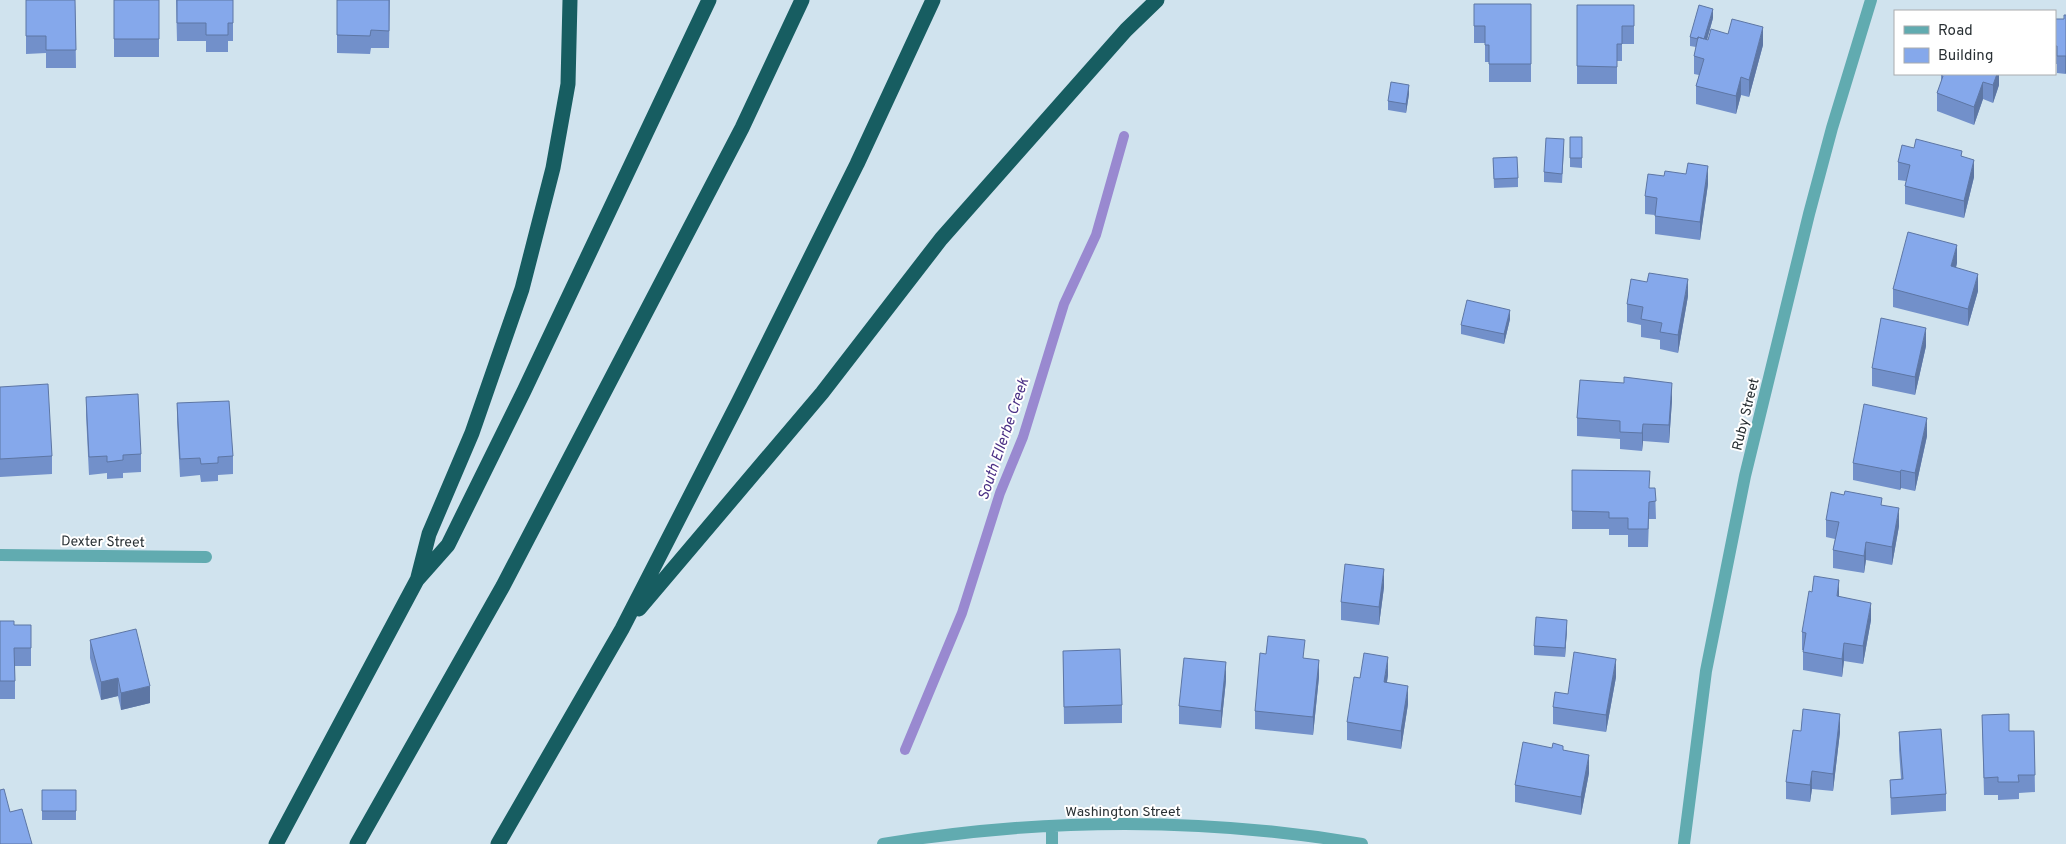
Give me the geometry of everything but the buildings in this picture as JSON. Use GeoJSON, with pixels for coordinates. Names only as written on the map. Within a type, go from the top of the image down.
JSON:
{"type":"FeatureCollection","features":[{"type":"Feature","properties":{"kind":"highway"},"geometry":{"type":"LineString","coordinates":[[418,580],[429,534],[472,433],[524,280],[553,168],[568,84],[570,0]]}},
{"type":"Feature","properties":{"kind":"highway"},"geometry":{"type":"LineString","coordinates":[[276,844],[418,580],[448,545],[524,391],[709,0]]}},
{"type":"Feature","properties":{"kind":"highway"},"geometry":{"type":"LineString","coordinates":[[357,844],[503,586],[742,128],[802,0]]}},
{"type":"Feature","properties":{"kind":"highway"},"geometry":{"type":"LineString","coordinates":[[498,844],[622,629],[739,401],[848,182],[933,0]]}},
{"type":"Feature","properties":{"kind":"highway"},"geometry":{"type":"LineString","coordinates":[[622,629],[816,400],[941,239],[1101,58],[1157,0]]}},
{"type":"Feature","properties":{"kind":"street","name":"Ruby Street"},"geometry":{"type":"LineString","coordinates":[[1684,844],[1706,670],[1745,476],[1809,214],[1832,128],[1871,0]]}},
{"type":"Feature","properties":{"kind":"street","name":"Dexter Street"},"geometry":{"type":"LineString","coordinates":[[0,555],[206,558]]}},
{"type":"Feature","properties":{"kind":"street","name":"Washington Street"},"geometry":{"type":"LineString","coordinates":[[883,844],[1010,828],[1125,825],[1216,826],[1362,844]]}},
{"type":"Feature","properties":{"kind":"street"},"geometry":{"type":"LineString","coordinates":[[1052,826],[1052,844]]}},
{"type":"Feature","properties":{"kind":"waterway","name":"South Ellerbe Creek"},"geometry":{"type":"LineString","coordinates":[[905,750],[962,613],[1000,493],[1023,437],[1064,304],[1096,235],[1124,136]]}}]}
